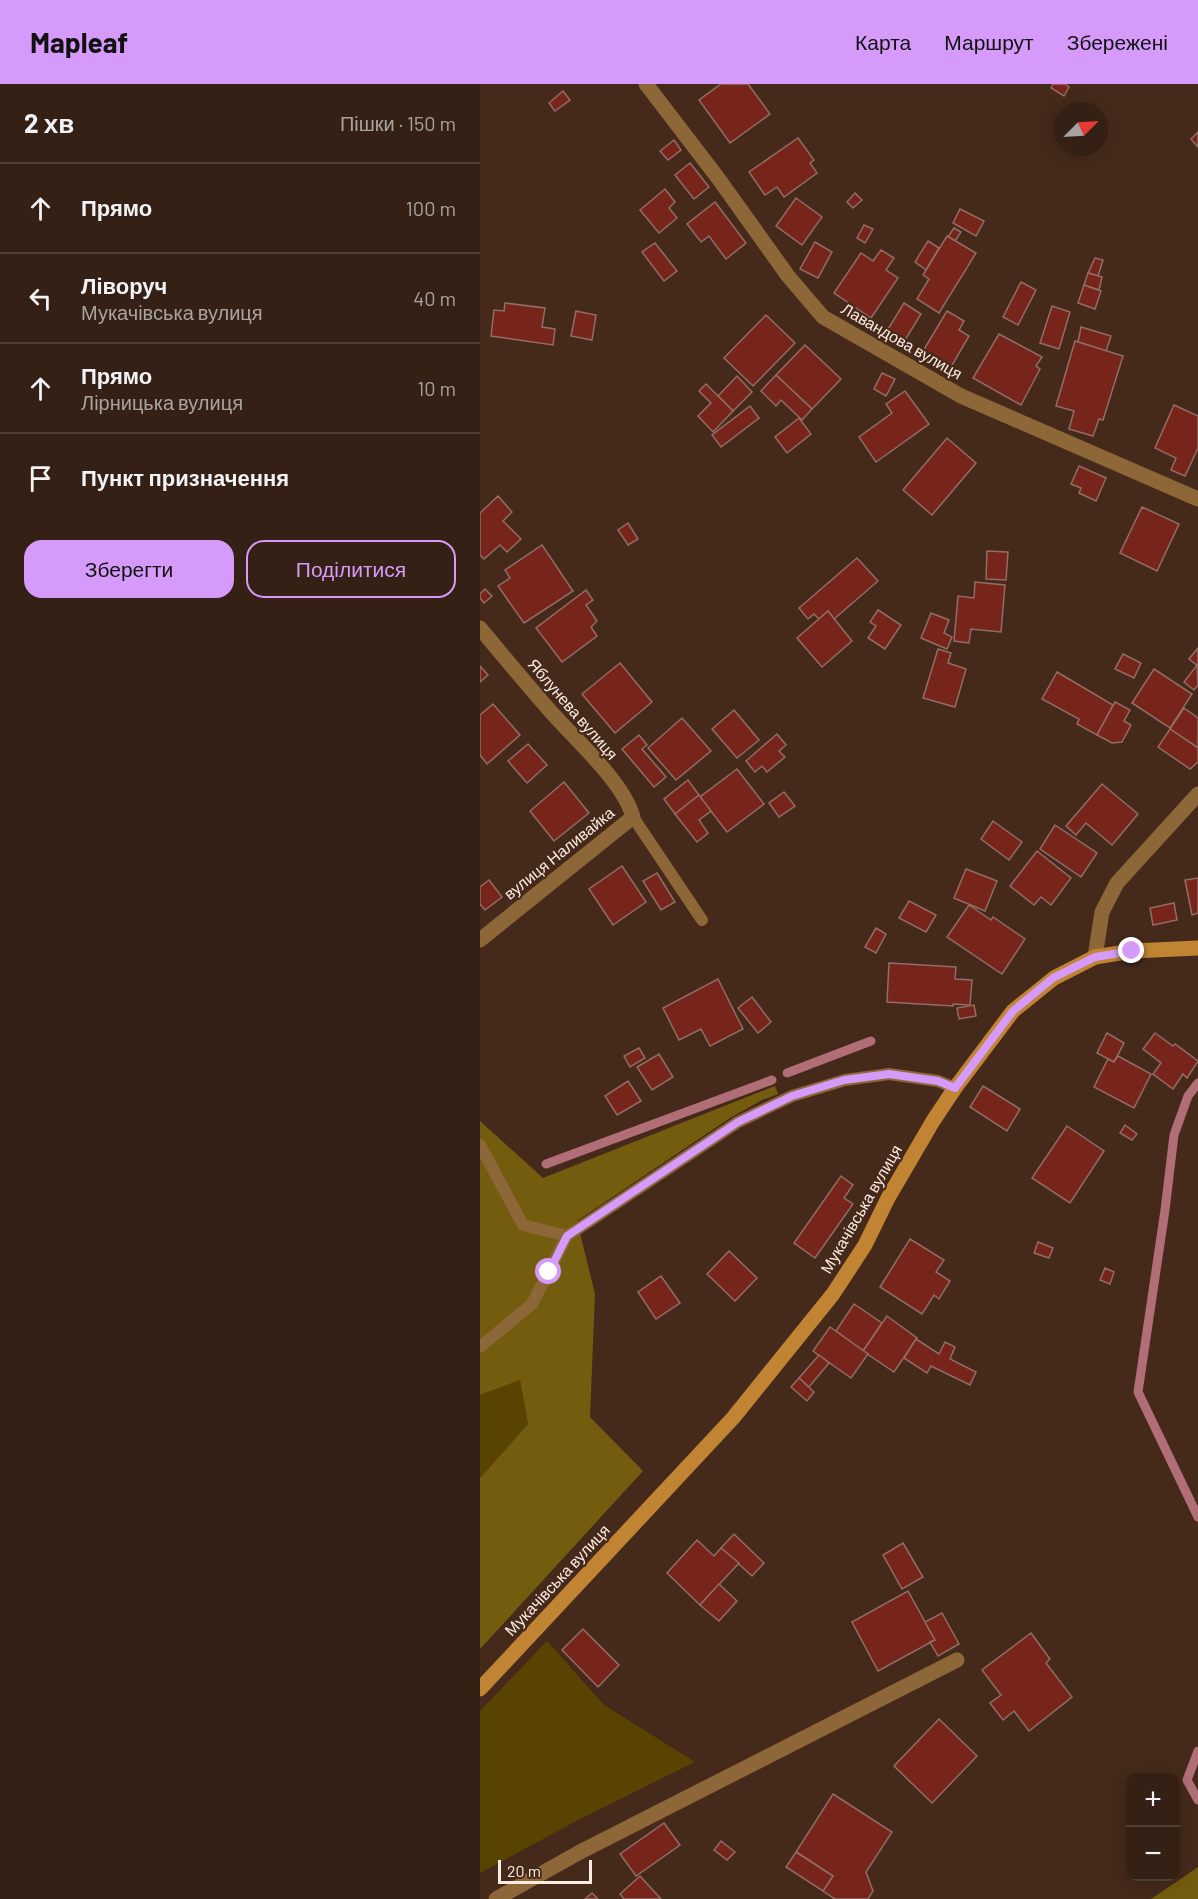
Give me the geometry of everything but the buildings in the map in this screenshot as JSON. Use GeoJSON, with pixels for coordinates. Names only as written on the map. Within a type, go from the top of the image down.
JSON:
{"type":"FeatureCollection","features":[{"type":"Feature","properties":{"kind":"street","name":"Лавандова вулиця"},"geometry":{"type":"LineString","coordinates":[[646,84],[718,178],[788,276],[823,317],[962,396],[1198,499]]}},
{"type":"Feature","properties":{"kind":"street","name":"Яблунева вулиця"},"geometry":{"type":"LineString","coordinates":[[480,628],[617,786],[629,802],[633,817]]}},
{"type":"Feature","properties":{"kind":"street"},"geometry":{"type":"LineString","coordinates":[[1095,957],[1101,912],[1117,883],[1198,794]]}},
{"type":"Feature","properties":{"kind":"street","name":"вулиця Наливайка"},"geometry":{"type":"LineString","coordinates":[[480,940],[633,817]]}},
{"type":"Feature","properties":{"kind":"street","name":"Мукачівська вулиця"},"geometry":{"type":"LineString","coordinates":[[480,1689],[733,1418],[833,1294],[865,1245],[894,1188],[933,1121],[1013,1011],[1053,978],[1095,957],[1132,951],[1198,948]]}},
{"type":"Feature","properties":{"kind":"street"},"geometry":{"type":"LineString","coordinates":[[496,1899],[580,1852],[957,1660]]}},
{"type":"Feature","properties":{"kind":"lane"},"geometry":{"type":"LineString","coordinates":[[633,817],[702,920]]}},
{"type":"Feature","properties":{"kind":"lane"},"geometry":{"type":"LineString","coordinates":[[480,1347],[532,1304],[567,1236],[738,1122],[792,1096],[844,1080],[889,1074],[938,1081],[955,1088]]}},
{"type":"Feature","properties":{"kind":"lane"},"geometry":{"type":"LineString","coordinates":[[480,1145],[523,1225],[567,1236]]}},
{"type":"Feature","properties":{"kind":"shaded area"},"geometry":{"type":"Polygon","coordinates":[[[775,1086],[778,1094],[730,1118],[577,1221],[595,1294],[590,1417],[643,1471],[480,1649],[480,1478],[528,1424],[520,1380],[480,1395],[480,1121],[543,1178],[775,1086]]]}},
{"type":"Feature","properties":{"kind":"shaded area"},"geometry":{"type":"Polygon","coordinates":[[[520,1380],[528,1424],[480,1478],[480,1395],[520,1380]]]}},
{"type":"Feature","properties":{"kind":"shaded area"},"geometry":{"type":"Polygon","coordinates":[[[547,1641],[604,1705],[695,1762],[580,1819],[480,1873],[480,1711],[547,1641]]]}},
{"type":"Feature","properties":{"kind":"shaded area"},"geometry":{"type":"Polygon","coordinates":[[[1198,1867],[1198,1899],[1151,1899],[1180,1881],[1198,1867]]]}},
{"type":"Feature","properties":{"kind":"waterway"},"geometry":{"type":"LineString","coordinates":[[787,1073],[871,1041]]}},
{"type":"Feature","properties":{"kind":"waterway"},"geometry":{"type":"LineString","coordinates":[[546,1164],[772,1080]]}},
{"type":"Feature","properties":{"kind":"waterway"},"geometry":{"type":"LineString","coordinates":[[1198,1083],[1188,1096],[1174,1135],[1138,1392],[1198,1517]]}},
{"type":"Feature","properties":{"kind":"waterway"},"geometry":{"type":"LineString","coordinates":[[1198,1751],[1187,1780],[1198,1800]]}},
{"type":"Feature","properties":{"kind":"route"},"geometry":{"type":"LineString","coordinates":[[549,1272],[567,1236],[738,1122],[792,1096],[844,1080],[889,1074],[938,1081],[955,1088],[1013,1011],[1053,978],[1095,957],[1132,951]]}}]}
